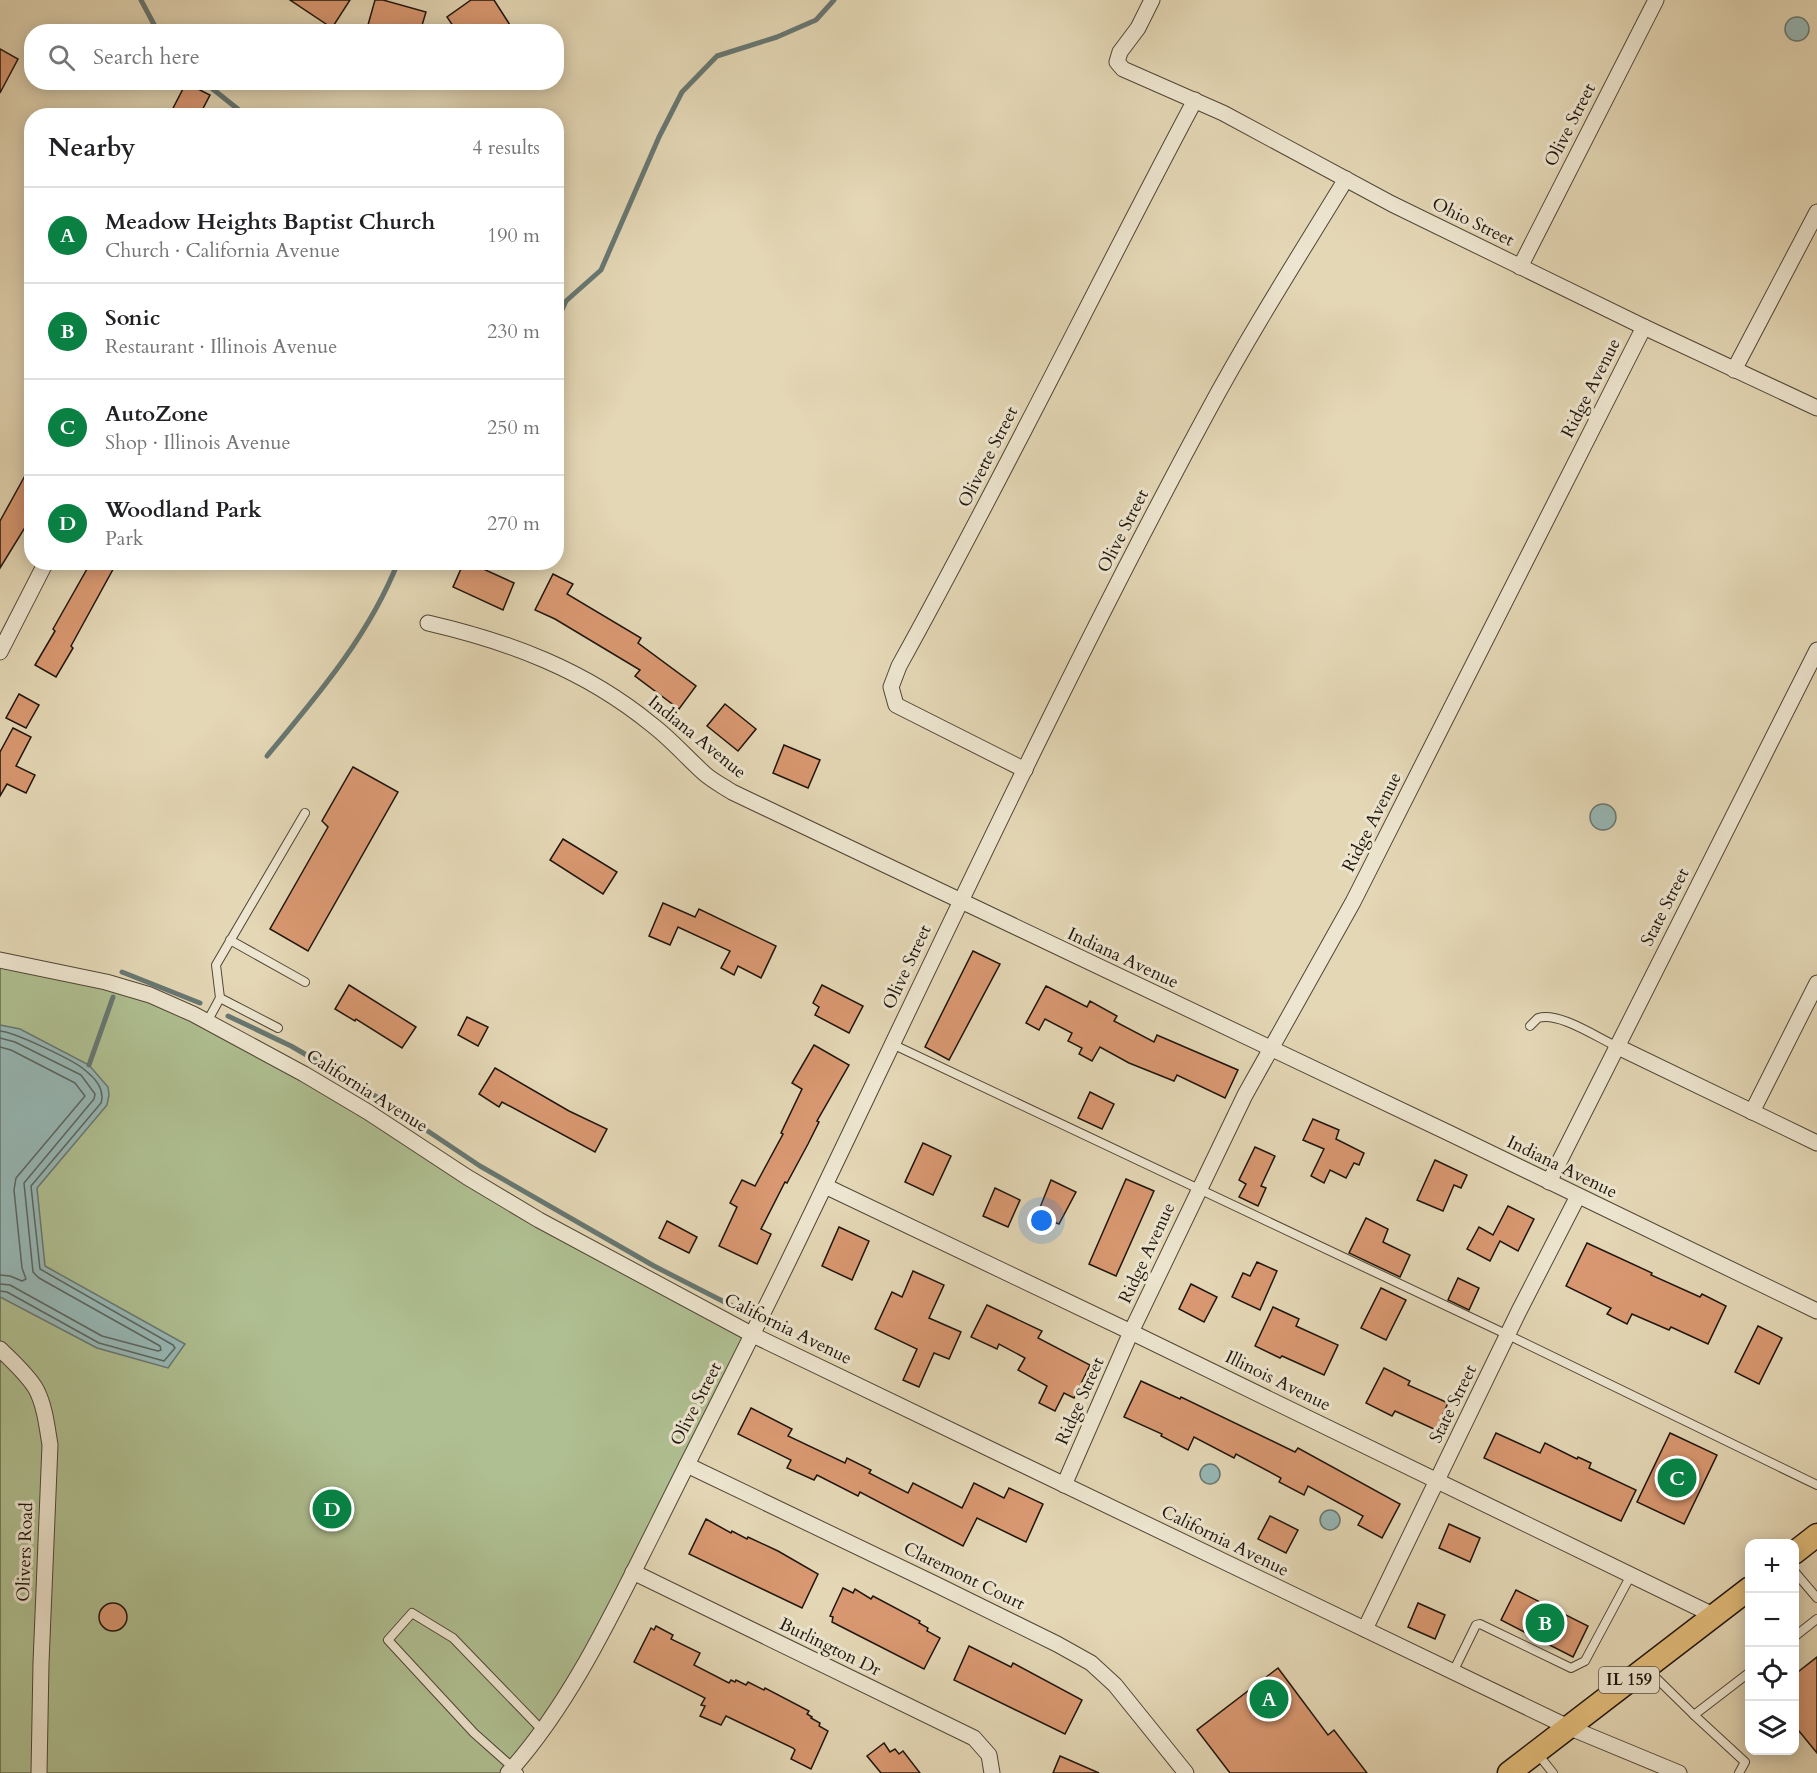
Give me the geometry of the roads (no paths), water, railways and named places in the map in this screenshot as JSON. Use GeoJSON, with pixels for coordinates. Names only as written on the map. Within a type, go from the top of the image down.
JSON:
{"type":"FeatureCollection","features":[{"type":"Feature","properties":{"kind":"main road"},"geometry":{"type":"LineString","coordinates":[[1799,1549],[1817,1535]]}},
{"type":"Feature","properties":{"kind":"main road","name":"IL 159"},"geometry":{"type":"LineString","coordinates":[[1509,1773],[1745,1591]]}},
{"type":"Feature","properties":{"kind":"street","name":"Ohio Street"},"geometry":{"type":"LineString","coordinates":[[1152,0],[1138,28],[1120,52],[1117,62],[1123,69],[1223,113],[1392,204],[1644,327],[1817,408]]}},
{"type":"Feature","properties":{"kind":"street","name":"Olive Street"},"geometry":{"type":"LineString","coordinates":[[1520,267],[1656,0]]}},
{"type":"Feature","properties":{"kind":"street","name":"Olivette Street"},"geometry":{"type":"LineString","coordinates":[[1025,770],[896,705],[891,687],[899,666],[964,548],[1195,100]]}},
{"type":"Feature","properties":{"kind":"street","name":"Olive Street"},"geometry":{"type":"LineString","coordinates":[[513,1771],[573,1683],[633,1572],[753,1335],[960,902],[1151,518],[1209,409],[1267,308],[1346,179]]}},
{"type":"Feature","properties":{"kind":"street"},"geometry":{"type":"LineString","coordinates":[[1734,370],[1817,212]]}},
{"type":"Feature","properties":{"kind":"street","name":"Ridge Avenue"},"geometry":{"type":"LineString","coordinates":[[1131,1332],[1245,1095],[1358,892],[1644,327]]}},
{"type":"Feature","properties":{"kind":"street"},"geometry":{"type":"LineString","coordinates":[[0,652],[42,570]]}},
{"type":"Feature","properties":{"kind":"street","name":"Indiana Avenue"},"geometry":{"type":"LineString","coordinates":[[428,623],[482,636],[522,649],[563,668],[609,693],[651,724],[706,774],[732,792],[1817,1311]]}},
{"type":"Feature","properties":{"kind":"street","name":"State Street"},"geometry":{"type":"LineString","coordinates":[[1549,1182],[1817,650]]}},
{"type":"Feature","properties":{"kind":"street","name":"California Avenue"},"geometry":{"type":"LineString","coordinates":[[0,960],[106,982],[150,995],[207,1022],[359,1106],[467,1177],[539,1220],[753,1335],[1568,1727],[1679,1773]]}},
{"type":"Feature","properties":{"kind":"street"},"geometry":{"type":"LineString","coordinates":[[1752,1112],[1817,983]]}},
{"type":"Feature","properties":{"kind":"street"},"geometry":{"type":"LineString","coordinates":[[1616,1046],[1817,1143]]}},
{"type":"Feature","properties":{"kind":"street","name":"Illinois Avenue"},"geometry":{"type":"LineString","coordinates":[[825,1186],[1713,1615]]}},
{"type":"Feature","properties":{"kind":"street","name":"State Street"},"geometry":{"type":"LineString","coordinates":[[1365,1629],[1578,1196]]}},
{"type":"Feature","properties":{"kind":"street","name":"Ridge Street"},"geometry":{"type":"LineString","coordinates":[[1064,1485],[1131,1332]]}},
{"type":"Feature","properties":{"kind":"street","name":"Olivers Road"},"geometry":{"type":"LineString","coordinates":[[0,1349],[36,1389],[46,1417],[50,1445],[39,1773]]}},
{"type":"Feature","properties":{"kind":"street","name":"Claremont Court"},"geometry":{"type":"LineString","coordinates":[[687,1465],[933,1582],[1091,1663],[1115,1685],[1186,1773]]}},
{"type":"Feature","properties":{"kind":"street","name":"Burlington Dr"},"geometry":{"type":"LineString","coordinates":[[633,1572],[974,1738],[989,1755],[992,1773]]}},
{"type":"Feature","properties":{"kind":"lane"},"geometry":{"type":"LineString","coordinates":[[207,1022],[220,998],[216,965],[305,813]]}},
{"type":"Feature","properties":{"kind":"lane"},"geometry":{"type":"LineString","coordinates":[[230,940],[305,982]]}},
{"type":"Feature","properties":{"kind":"lane"},"geometry":{"type":"LineString","coordinates":[[220,998],[278,1028]]}},
{"type":"Feature","properties":{"kind":"lane"},"geometry":{"type":"LineString","coordinates":[[1530,1026],[1538,1018],[1550,1017],[1562,1020],[1616,1046]]}},
{"type":"Feature","properties":{"kind":"lane"},"geometry":{"type":"LineString","coordinates":[[892,1044],[1508,1335],[1817,1485]]}},
{"type":"Feature","properties":{"kind":"lane"},"geometry":{"type":"LineString","coordinates":[[1453,1672],[1476,1625],[1480,1624],[1571,1668],[1585,1661],[1631,1575]]}},
{"type":"Feature","properties":{"kind":"lane"},"geometry":{"type":"LineString","coordinates":[[1799,1576],[1817,1598]]}},
{"type":"Feature","properties":{"kind":"lane"},"geometry":{"type":"LineString","coordinates":[[513,1771],[388,1640],[412,1613],[453,1638],[542,1730]]}},
{"type":"Feature","properties":{"kind":"lane"},"geometry":{"type":"LineString","coordinates":[[1799,1633],[1817,1619]]}},
{"type":"Feature","properties":{"kind":"lane"},"geometry":{"type":"LineString","coordinates":[[1646,1667],[1745,1762],[1739,1773]]}},
{"type":"Feature","properties":{"kind":"lane"},"geometry":{"type":"LineString","coordinates":[[1694,1715],[1745,1675]]}},
{"type":"Feature","properties":{"kind":"lane"},"geometry":{"type":"LineString","coordinates":[[1537,1752],[1552,1773]]}},
{"type":"Feature","properties":{"kind":"water"},"geometry":{"type":"Polygon","coordinates":[[[1797,17],[1805,21],[1809,29],[1805,37],[1797,41],[1789,37],[1785,29],[1789,21],[1797,17]]]}},
{"type":"Feature","properties":{"kind":"water"},"geometry":{"type":"Polygon","coordinates":[[[1603,804],[1612,808],[1616,817],[1612,826],[1603,830],[1594,826],[1590,817],[1594,808],[1603,804]]]}},
{"type":"Feature","properties":{"kind":"water"},"geometry":{"type":"Polygon","coordinates":[[[0,1025],[20,1029],[89,1065],[108,1087],[107,1105],[37,1188],[45,1266],[185,1344],[168,1368],[97,1348],[0,1297],[0,1025]]]}},
{"type":"Feature","properties":{"kind":"water"},"geometry":{"type":"Polygon","coordinates":[[[1206,1464],[1214,1464],[1220,1470],[1220,1478],[1214,1484],[1206,1484],[1200,1478],[1200,1470],[1206,1464]]]}},
{"type":"Feature","properties":{"kind":"water"},"geometry":{"type":"Polygon","coordinates":[[[1326,1510],[1334,1510],[1340,1516],[1340,1524],[1334,1530],[1326,1530],[1320,1524],[1320,1516],[1326,1510]]]}},
{"type":"Feature","properties":{"kind":"waterway"},"geometry":{"type":"LineString","coordinates":[[141,0],[154,24]]}},
{"type":"Feature","properties":{"kind":"waterway"},"geometry":{"type":"LineString","coordinates":[[564,305],[601,270],[659,137],[682,92],[717,56],[777,37],[816,20],[834,0]]}},
{"type":"Feature","properties":{"kind":"waterway"},"geometry":{"type":"LineString","coordinates":[[214,90],[236,108]]}},
{"type":"Feature","properties":{"kind":"waterway"},"geometry":{"type":"LineString","coordinates":[[267,756],[323,688],[357,640],[394,570]]}},
{"type":"Feature","properties":{"kind":"waterway"},"geometry":{"type":"LineString","coordinates":[[122,972],[200,1003]]}},
{"type":"Feature","properties":{"kind":"waterway"},"geometry":{"type":"LineString","coordinates":[[89,1065],[113,997]]}},
{"type":"Feature","properties":{"kind":"waterway"},"geometry":{"type":"LineString","coordinates":[[228,1016],[291,1046],[362,1087],[480,1166],[654,1266],[746,1313]]}},
{"type":"Feature","properties":{"kind":"place","name":"AutoZone"},"geometry":{"type":"Point","coordinates":[1677,1478]}},
{"type":"Feature","properties":{"kind":"place","name":"Woodland Park"},"geometry":{"type":"Point","coordinates":[332,1509]}},
{"type":"Feature","properties":{"kind":"place","name":"Sonic"},"geometry":{"type":"Point","coordinates":[1545,1623]}},
{"type":"Feature","properties":{"kind":"place","name":"Meadow Heights Baptist Church"},"geometry":{"type":"Point","coordinates":[1269,1699]}}]}
